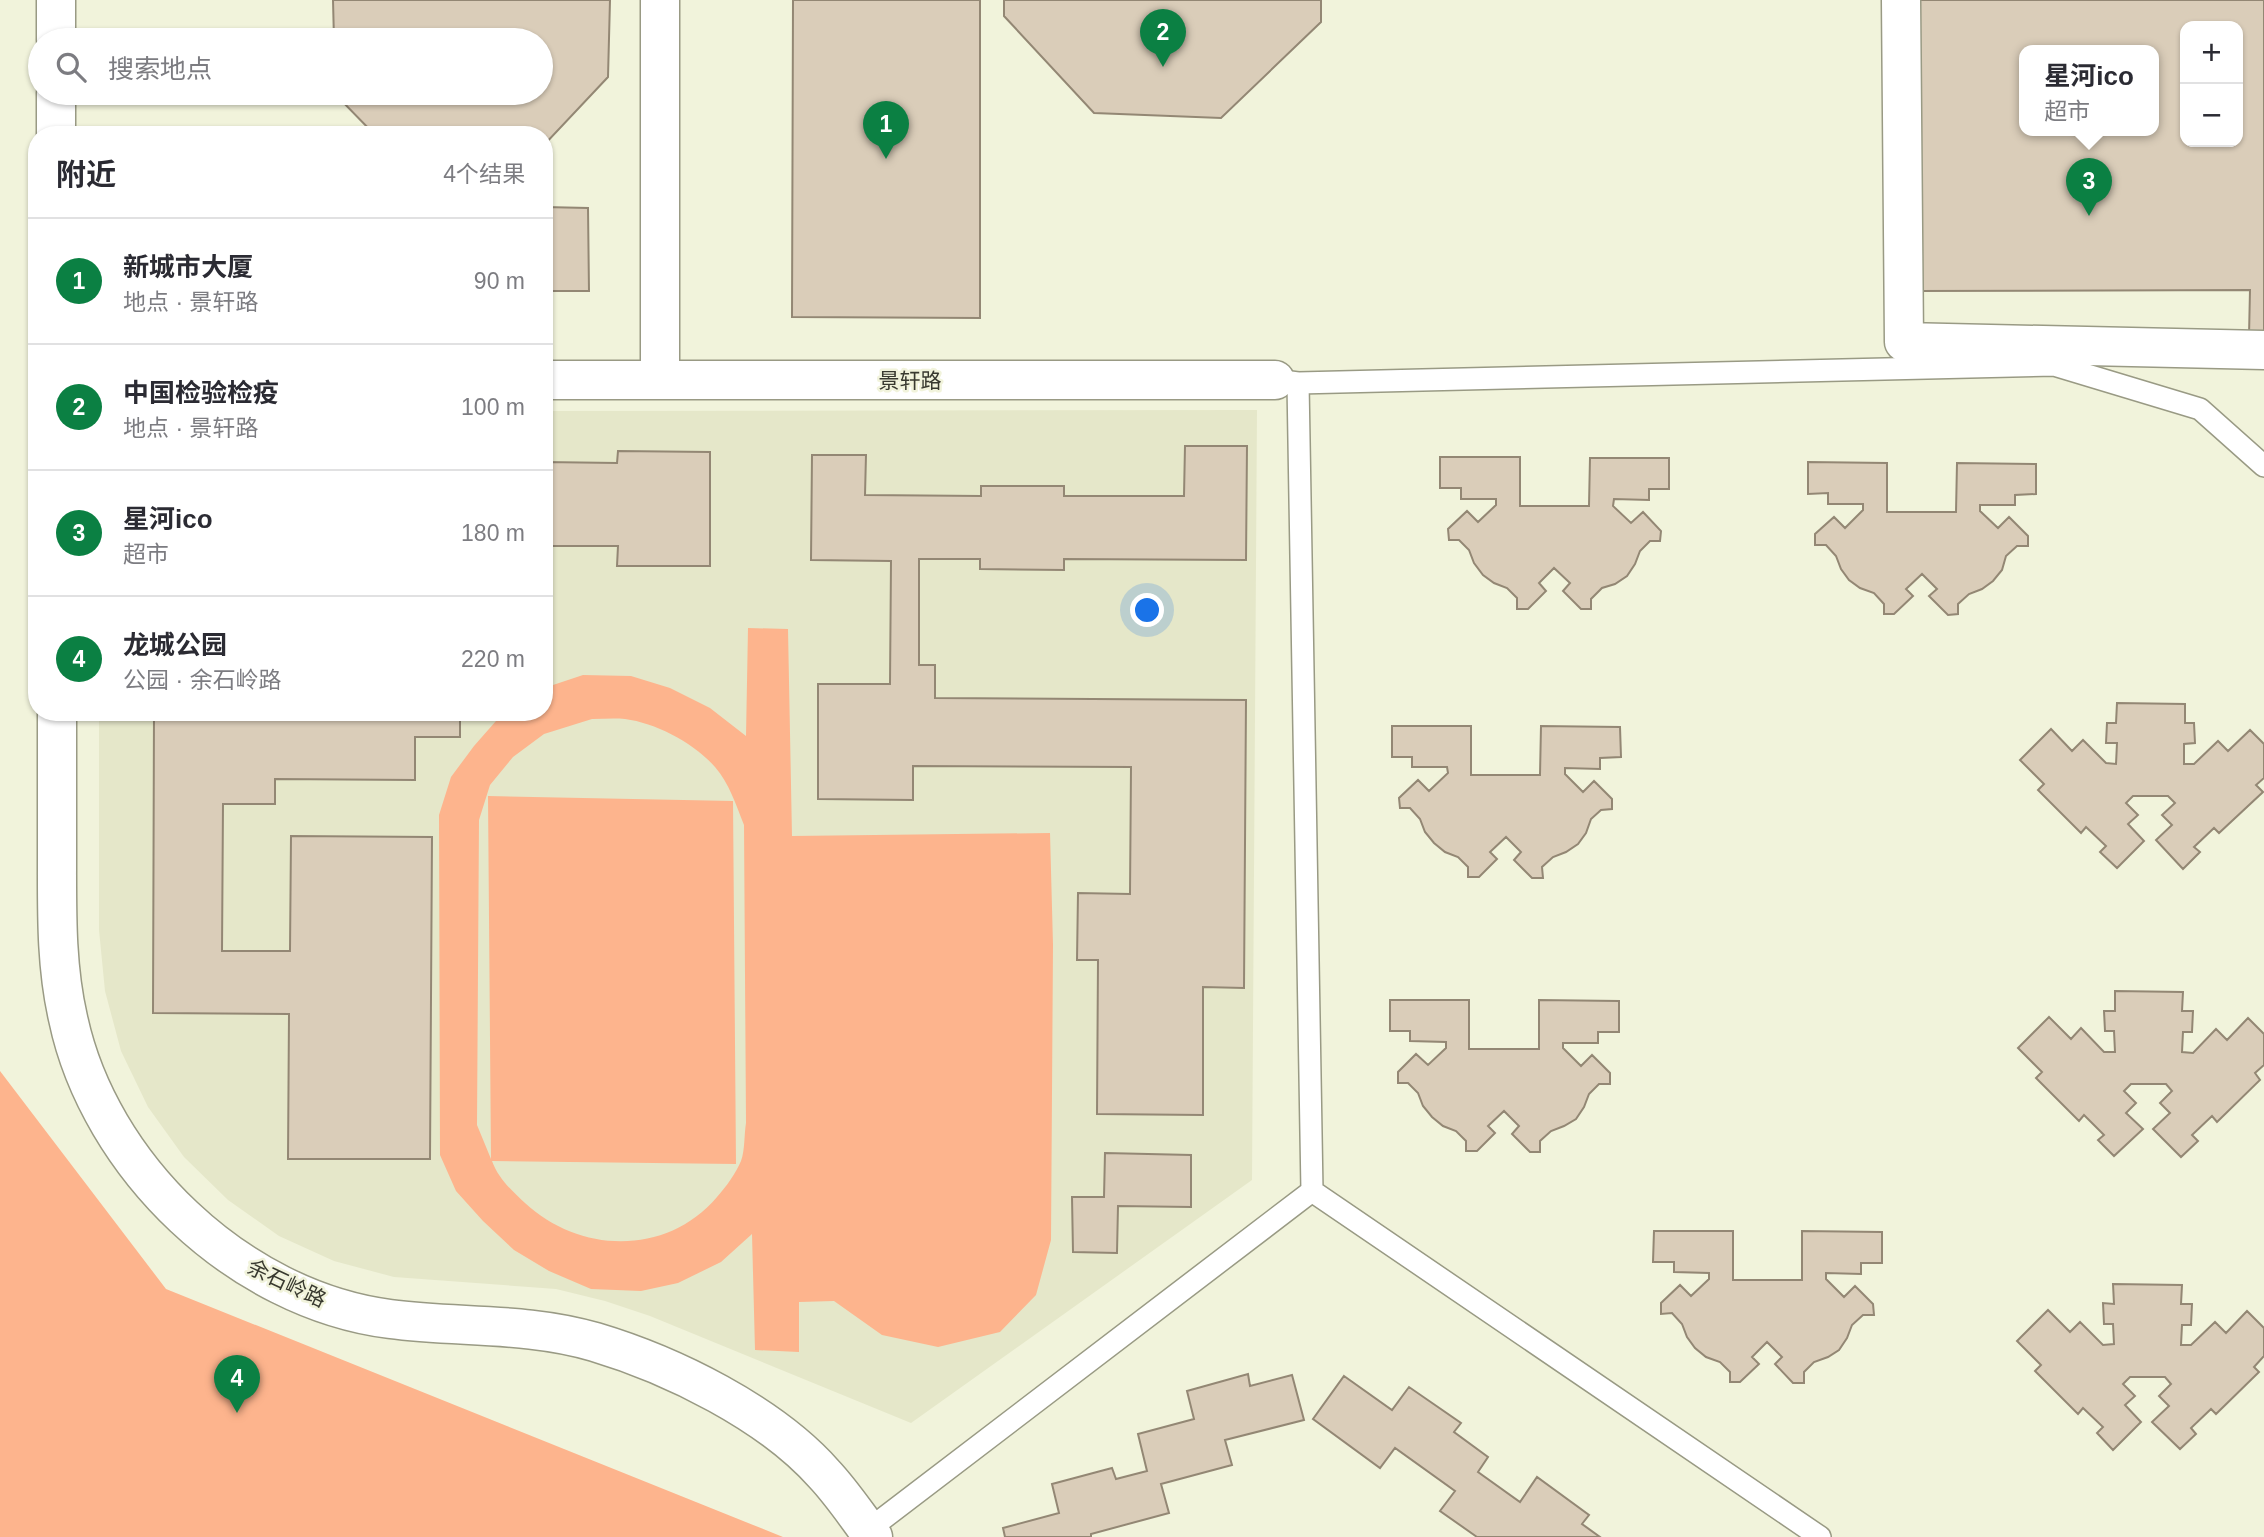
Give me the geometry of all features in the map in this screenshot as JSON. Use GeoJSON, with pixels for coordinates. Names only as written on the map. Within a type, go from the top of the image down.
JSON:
{"type":"FeatureCollection","features":[{"type":"Feature","properties":{"kind":"street"},"geometry":{"type":"LineString","coordinates":[[56,0],[56,28]]}},
{"type":"Feature","properties":{"kind":"street"},"geometry":{"type":"LineString","coordinates":[[660,0],[660,380]]}},
{"type":"Feature","properties":{"kind":"street"},"geometry":{"type":"LineString","coordinates":[[1900,0],[1904,342],[2264,350]]}},
{"type":"Feature","properties":{"kind":"street"},"geometry":{"type":"LineString","coordinates":[[56,105],[56,126]]}},
{"type":"Feature","properties":{"kind":"street","name":"景轩路"},"geometry":{"type":"LineString","coordinates":[[553,380],[1287,381]]}},
{"type":"Feature","properties":{"kind":"street","name":"余石岭路"},"geometry":{"type":"LineString","coordinates":[[57,721],[57,931],[60,976],[68,1022],[82,1066],[112,1128],[152,1185],[184,1218],[219,1247],[258,1272],[299,1293],[343,1308],[388,1319],[550,1331],[635,1355],[677,1372],[745,1410],[790,1443],[823,1472],[870,1534]]}},
{"type":"Feature","properties":{"kind":"lane"},"geometry":{"type":"LineString","coordinates":[[1312,1191],[1287,381],[2054,365],[2200,410],[2264,466]]}},
{"type":"Feature","properties":{"kind":"lane"},"geometry":{"type":"LineString","coordinates":[[870,1534],[1312,1191]]}},
{"type":"Feature","properties":{"kind":"lane"},"geometry":{"type":"LineString","coordinates":[[1312,1191],[1820,1537]]}},
{"type":"Feature","properties":{"kind":"shaded area"},"geometry":{"type":"Polygon","coordinates":[[[1257,410],[1252,1180],[911,1423],[650,1316],[605,1301],[556,1289],[394,1277],[334,1261],[279,1236],[228,1200],[184,1157],[148,1107],[121,1051],[105,991],[99,930],[99,721],[553,721],[553,411],[1257,410]]]}},
{"type":"Feature","properties":{"kind":"shaded area"},"geometry":{"type":"Polygon","coordinates":[[[748,628],[788,629],[792,836],[1050,833],[1053,945],[1051,1240],[1036,1295],[1000,1332],[938,1347],[882,1335],[834,1301],[799,1302],[799,1352],[755,1350],[752,1234],[721,1262],[678,1283],[641,1291],[591,1289],[549,1271],[514,1250],[456,1191],[440,1155],[439,815],[451,777],[496,721],[553,721],[553,685],[583,675],[631,676],[670,688],[710,708],[746,736],[748,628]],[[592,719],[544,734],[513,757],[490,785],[479,820],[477,1125],[491,1159],[488,796],[733,801],[736,1164],[492,1161],[510,1189],[547,1220],[571,1232],[597,1239],[623,1241],[649,1238],[674,1230],[697,1216],[717,1197],[741,1161],[746,1123],[744,825],[732,794],[706,758],[685,742],[662,730],[625,719],[592,719]]]}},
{"type":"Feature","properties":{"kind":"shaded area"},"geometry":{"type":"Polygon","coordinates":[[[0,1071],[166,1289],[783,1537],[0,1537],[0,1071]]]}},
{"type":"Feature","properties":{"kind":"building"},"geometry":{"type":"Polygon","coordinates":[[[333,0],[610,0],[608,77],[553,135],[553,126],[366,126],[346,105],[553,105],[553,28],[334,28],[333,0]]]}},
{"type":"Feature","properties":{"kind":"building"},"geometry":{"type":"Polygon","coordinates":[[[793,0],[980,0],[980,318],[792,317],[793,0]]]}},
{"type":"Feature","properties":{"kind":"building"},"geometry":{"type":"Polygon","coordinates":[[[1004,0],[1321,0],[1321,22],[1221,118],[1094,113],[1004,16],[1004,0]]]}},
{"type":"Feature","properties":{"kind":"building"},"geometry":{"type":"Polygon","coordinates":[[[1912,0],[2264,0],[2264,336],[2249,336],[2250,290],[1914,291],[1912,0]]]}},
{"type":"Feature","properties":{"kind":"building"},"geometry":{"type":"Polygon","coordinates":[[[553,207],[588,208],[589,291],[553,291],[553,207]]]}},
{"type":"Feature","properties":{"kind":"building"},"geometry":{"type":"Polygon","coordinates":[[[1185,446],[1247,446],[1246,560],[1064,559],[1064,570],[980,569],[980,559],[919,559],[919,665],[935,665],[935,698],[1246,700],[1244,988],[1203,987],[1203,1115],[1097,1114],[1098,960],[1077,960],[1078,893],[1130,894],[1131,767],[913,766],[913,800],[818,799],[818,684],[890,684],[891,561],[811,560],[812,455],[866,455],[865,495],[981,496],[981,486],[1064,486],[1064,496],[1184,496],[1185,446]]]}},
{"type":"Feature","properties":{"kind":"building"},"geometry":{"type":"Polygon","coordinates":[[[618,451],[710,452],[710,566],[617,566],[618,546],[553,546],[553,462],[617,463],[618,451]]]}},
{"type":"Feature","properties":{"kind":"building"},"geometry":{"type":"Polygon","coordinates":[[[1440,457],[1520,457],[1520,506],[1589,506],[1590,458],[1669,458],[1669,489],[1649,489],[1649,500],[1614,499],[1613,506],[1631,523],[1643,512],[1661,531],[1660,541],[1650,541],[1640,551],[1627,576],[1602,588],[1591,599],[1591,609],[1581,609],[1563,591],[1570,583],[1554,568],[1539,583],[1546,591],[1528,609],[1517,609],[1517,598],[1507,588],[1483,575],[1469,550],[1459,540],[1449,540],[1448,529],[1467,511],[1478,522],[1496,505],[1496,499],[1461,499],[1461,488],[1440,488],[1440,457]]]}},
{"type":"Feature","properties":{"kind":"building"},"geometry":{"type":"Polygon","coordinates":[[[1808,462],[1887,463],[1887,512],[1956,512],[1957,463],[2036,464],[2036,494],[2015,495],[2015,505],[1980,505],[1980,511],[1998,528],[2009,517],[2028,536],[2028,546],[2017,546],[2006,556],[2002,570],[1993,581],[1969,594],[1958,604],[1958,614],[1948,615],[1929,596],[1937,589],[1922,574],[1906,589],[1913,596],[1894,614],[1884,614],[1884,604],[1874,593],[1849,580],[1836,556],[1826,545],[1815,545],[1815,534],[1834,517],[1845,528],[1863,510],[1863,504],[1828,504],[1828,493],[1808,494],[1808,462]]]}},
{"type":"Feature","properties":{"kind":"building"},"geometry":{"type":"Polygon","coordinates":[[[2117,703],[2185,704],[2185,723],[2194,723],[2195,743],[2184,744],[2184,764],[2194,764],[2218,741],[2228,751],[2250,730],[2264,744],[2264,778],[2256,785],[2263,792],[2219,833],[2214,828],[2194,847],[2200,852],[2183,869],[2156,840],[2172,825],[2162,815],[2175,803],[2168,796],[2133,796],[2126,803],[2138,815],[2128,824],[2144,841],[2117,868],[2100,852],[2106,846],[2086,827],[2081,833],[2038,790],[2044,784],[2020,760],[2051,729],[2072,751],[2083,740],[2106,763],[2116,764],[2117,743],[2106,743],[2107,723],[2116,723],[2117,703]]]}},
{"type":"Feature","properties":{"kind":"building"},"geometry":{"type":"Polygon","coordinates":[[[154,721],[460,721],[460,737],[415,737],[415,780],[275,779],[275,804],[223,804],[222,951],[290,951],[291,836],[432,837],[430,1159],[288,1159],[289,1014],[153,1013],[154,721]]]}},
{"type":"Feature","properties":{"kind":"building"},"geometry":{"type":"Polygon","coordinates":[[[1392,726],[1471,726],[1471,775],[1540,775],[1541,726],[1620,727],[1621,757],[1600,758],[1600,769],[1565,768],[1565,774],[1583,792],[1594,781],[1612,799],[1612,809],[1601,810],[1591,819],[1578,844],[1553,857],[1542,867],[1543,878],[1532,878],[1514,860],[1521,852],[1506,837],[1490,852],[1497,859],[1479,877],[1468,877],[1468,867],[1458,857],[1445,852],[1434,843],[1410,808],[1400,808],[1399,798],[1418,780],[1429,791],[1448,773],[1447,767],[1412,767],[1412,757],[1392,757],[1392,726]]]}},
{"type":"Feature","properties":{"kind":"building"},"geometry":{"type":"Polygon","coordinates":[[[2115,991],[2183,992],[2182,1011],[2193,1011],[2192,1032],[2183,1032],[2182,1052],[2193,1053],[2216,1029],[2227,1040],[2248,1018],[2264,1034],[2264,1065],[2255,1073],[2260,1080],[2217,1122],[2212,1116],[2192,1135],[2198,1141],[2181,1157],[2153,1129],[2170,1113],[2160,1103],[2172,1091],[2166,1084],[2131,1084],[2124,1091],[2136,1103],[2126,1113],[2143,1129],[2114,1156],[2098,1140],[2104,1135],[2084,1115],[2079,1121],[2036,1078],[2042,1072],[2018,1048],[2049,1017],[2071,1039],[2081,1028],[2104,1052],[2115,1052],[2114,1031],[2105,1031],[2104,1011],[2115,1011],[2115,991]]]}},
{"type":"Feature","properties":{"kind":"building"},"geometry":{"type":"Polygon","coordinates":[[[1390,1000],[1469,1000],[1469,1049],[1539,1049],[1539,1000],[1619,1001],[1619,1032],[1598,1032],[1598,1043],[1563,1043],[1563,1048],[1581,1066],[1592,1055],[1610,1073],[1610,1084],[1599,1084],[1589,1094],[1576,1119],[1551,1131],[1540,1141],[1540,1152],[1530,1152],[1512,1134],[1519,1126],[1504,1111],[1488,1126],[1495,1133],[1477,1151],[1466,1151],[1466,1141],[1456,1131],[1443,1126],[1432,1117],[1423,1106],[1418,1093],[1408,1083],[1398,1083],[1398,1072],[1416,1054],[1428,1065],[1446,1048],[1446,1042],[1410,1041],[1410,1031],[1390,1031],[1390,1000]]]}},
{"type":"Feature","properties":{"kind":"building"},"geometry":{"type":"Polygon","coordinates":[[[1105,1153],[1191,1155],[1191,1207],[1118,1206],[1117,1253],[1073,1252],[1072,1197],[1104,1197],[1105,1153]]]}},
{"type":"Feature","properties":{"kind":"building"},"geometry":{"type":"Polygon","coordinates":[[[1654,1231],[1733,1231],[1733,1280],[1802,1280],[1802,1231],[1882,1232],[1882,1263],[1861,1263],[1861,1274],[1826,1273],[1826,1279],[1844,1297],[1855,1286],[1873,1304],[1874,1315],[1863,1315],[1852,1325],[1839,1350],[1814,1362],[1804,1372],[1804,1383],[1793,1383],[1775,1364],[1782,1357],[1767,1342],[1752,1357],[1759,1364],[1740,1382],[1730,1382],[1730,1372],[1720,1362],[1706,1357],[1695,1348],[1682,1324],[1672,1313],[1661,1314],[1661,1303],[1680,1285],[1691,1296],[1709,1279],[1709,1273],[1674,1272],[1674,1262],[1653,1262],[1654,1231]]]}},
{"type":"Feature","properties":{"kind":"building"},"geometry":{"type":"Polygon","coordinates":[[[2113,1284],[2182,1285],[2181,1304],[2192,1304],[2191,1325],[2182,1325],[2181,1345],[2191,1345],[2215,1322],[2226,1333],[2247,1311],[2264,1328],[2264,1356],[2254,1367],[2259,1372],[2216,1414],[2211,1409],[2191,1428],[2196,1434],[2180,1449],[2152,1422],[2169,1406],[2159,1396],[2171,1384],[2165,1377],[2130,1377],[2123,1384],[2135,1396],[2125,1405],[2141,1422],[2113,1450],[2097,1433],[2103,1427],[2083,1408],[2078,1414],[2035,1371],[2041,1365],[2017,1341],[2048,1310],[2070,1332],[2080,1322],[2103,1345],[2114,1344],[2113,1324],[2104,1324],[2103,1303],[2114,1304],[2113,1284]]]}},
{"type":"Feature","properties":{"kind":"building"},"geometry":{"type":"Polygon","coordinates":[[[1248,1374],[1250,1386],[1292,1375],[1304,1420],[1225,1440],[1232,1465],[1161,1484],[1169,1513],[1091,1534],[1091,1537],[1005,1537],[1003,1528],[1059,1513],[1052,1484],[1112,1468],[1116,1479],[1147,1471],[1138,1434],[1194,1419],[1187,1391],[1248,1374]]]}},
{"type":"Feature","properties":{"kind":"building"},"geometry":{"type":"Polygon","coordinates":[[[1344,1376],[1392,1410],[1409,1387],[1461,1423],[1454,1432],[1488,1457],[1478,1472],[1520,1502],[1537,1477],[1589,1515],[1582,1524],[1600,1537],[1477,1537],[1440,1511],[1455,1491],[1395,1448],[1380,1468],[1313,1419],[1344,1376]]]}},
{"type":"Feature","properties":{"kind":"place","name":"中国检验检疫"},"geometry":{"type":"Point","coordinates":[1163,67]}},
{"type":"Feature","properties":{"kind":"place","name":"新城市大厦"},"geometry":{"type":"Point","coordinates":[886,159]}},
{"type":"Feature","properties":{"kind":"place","name":"星河ico"},"geometry":{"type":"Point","coordinates":[2089,216]}},
{"type":"Feature","properties":{"kind":"place","name":"龙城公园"},"geometry":{"type":"Point","coordinates":[237,1413]}}]}
